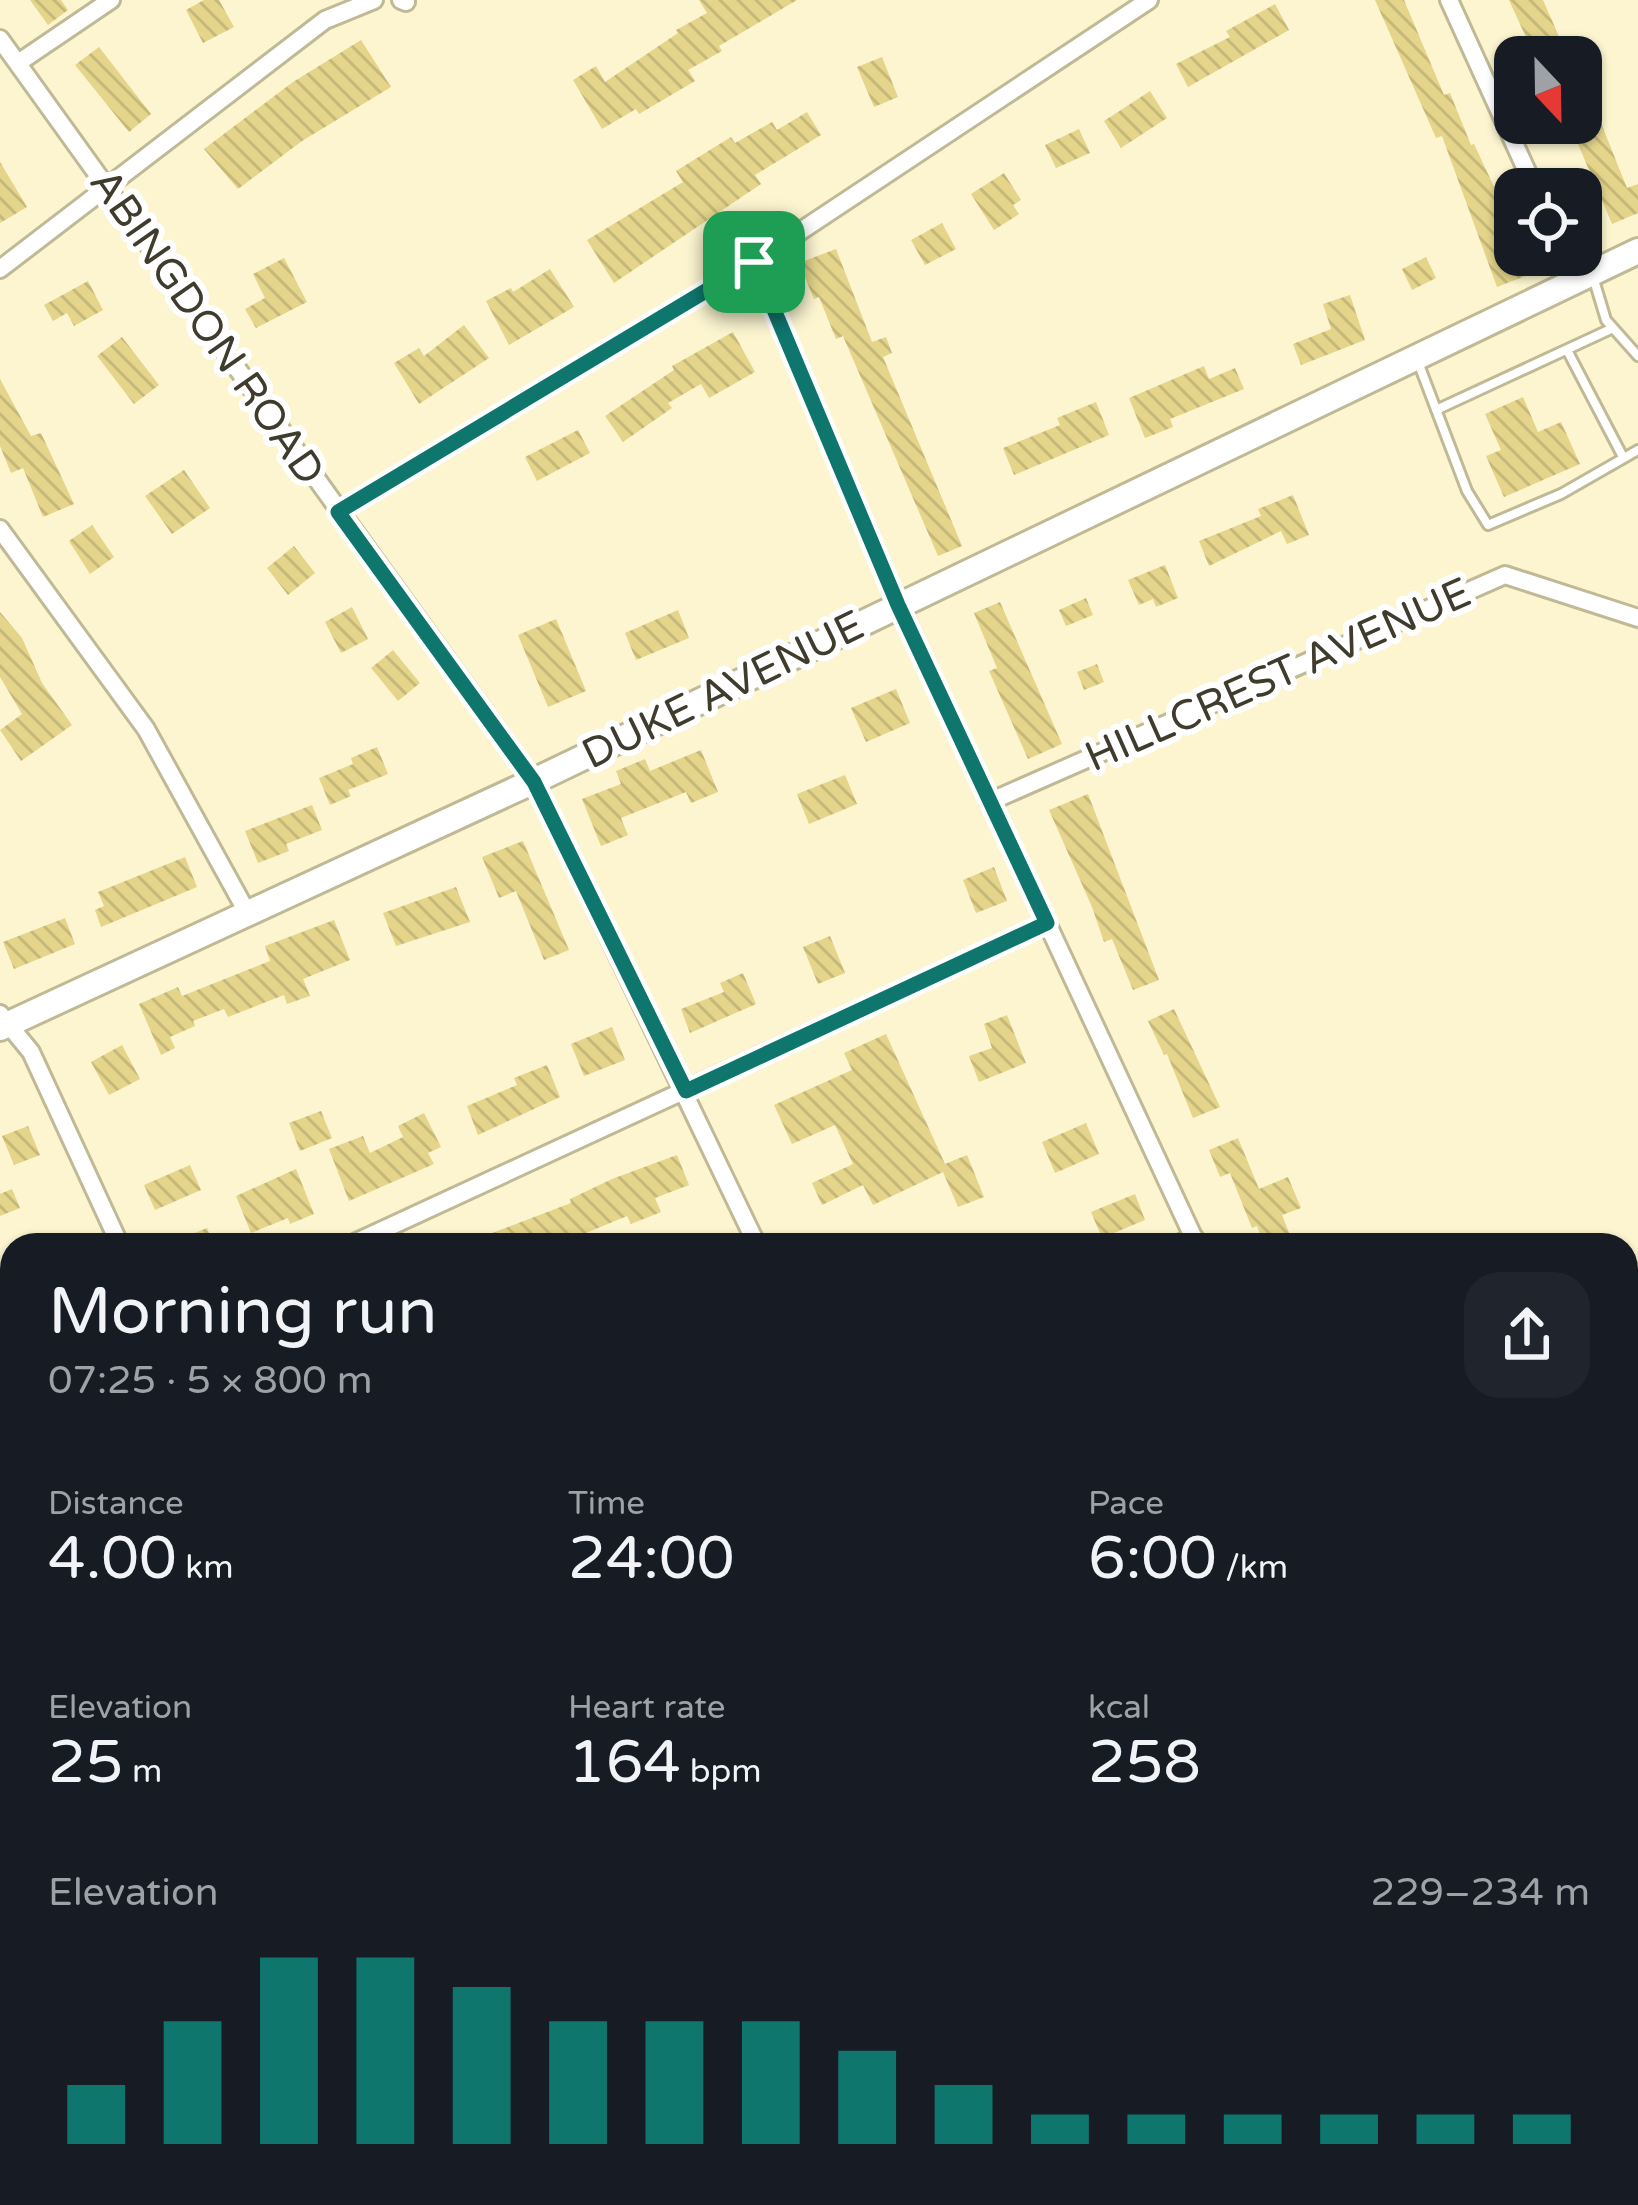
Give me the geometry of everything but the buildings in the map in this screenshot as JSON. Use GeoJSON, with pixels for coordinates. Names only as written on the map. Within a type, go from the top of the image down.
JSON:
{"type":"FeatureCollection","features":[{"type":"Feature","properties":{"kind":"street"},"geometry":{"type":"LineString","coordinates":[[18,63],[110,0]]}},
{"type":"Feature","properties":{"kind":"street"},"geometry":{"type":"LineString","coordinates":[[0,269],[325,20],[374,0]]}},
{"type":"Feature","properties":{"kind":"street"},"geometry":{"type":"LineString","coordinates":[[338,512],[754,262],[1149,0]]}},
{"type":"Feature","properties":{"kind":"street"},"geometry":{"type":"LineString","coordinates":[[1449,0],[1525,168]]}},
{"type":"Feature","properties":{"kind":"street","name":"ABINGDON ROAD"},"geometry":{"type":"LineString","coordinates":[[0,39],[534,782],[751,1233]]}},
{"type":"Feature","properties":{"kind":"street","name":"DUKE AVENUE"},"geometry":{"type":"LineString","coordinates":[[1602,268],[1638,251]]}},
{"type":"Feature","properties":{"kind":"street"},"geometry":{"type":"LineString","coordinates":[[754,262],[898,605],[1192,1233]]}},
{"type":"Feature","properties":{"kind":"street","name":"DUKE AVENUE"},"geometry":{"type":"LineString","coordinates":[[2,1022],[534,782],[1584,276]]}},
{"type":"Feature","properties":{"kind":"street"},"geometry":{"type":"LineString","coordinates":[[0,530],[146,729],[248,914]]}},
{"type":"Feature","properties":{"kind":"street","name":"HILLCREST AVENUE"},"geometry":{"type":"LineString","coordinates":[[989,802],[1505,575],[1638,618]]}},
{"type":"Feature","properties":{"kind":"street"},"geometry":{"type":"LineString","coordinates":[[376,1233],[1047,923]]}},
{"type":"Feature","properties":{"kind":"street"},"geometry":{"type":"LineString","coordinates":[[2,1022],[31,1052],[114,1233]]}},
{"type":"Feature","properties":{"kind":"lane"},"geometry":{"type":"LineString","coordinates":[[1584,276],[1606,320],[1638,356]]}},
{"type":"Feature","properties":{"kind":"lane"},"geometry":{"type":"LineString","coordinates":[[1436,410],[1613,328]]}},
{"type":"Feature","properties":{"kind":"lane"},"geometry":{"type":"LineString","coordinates":[[1567,350],[1623,457]]}},
{"type":"Feature","properties":{"kind":"lane"},"geometry":{"type":"LineString","coordinates":[[1416,357],[1467,491],[1488,525],[1561,494],[1638,450]]}},
{"type":"Feature","properties":{"kind":"route"},"geometry":{"type":"LineString","coordinates":[[754,262],[898,605],[1047,923],[686,1091],[534,782],[338,512],[754,262]]}}]}
